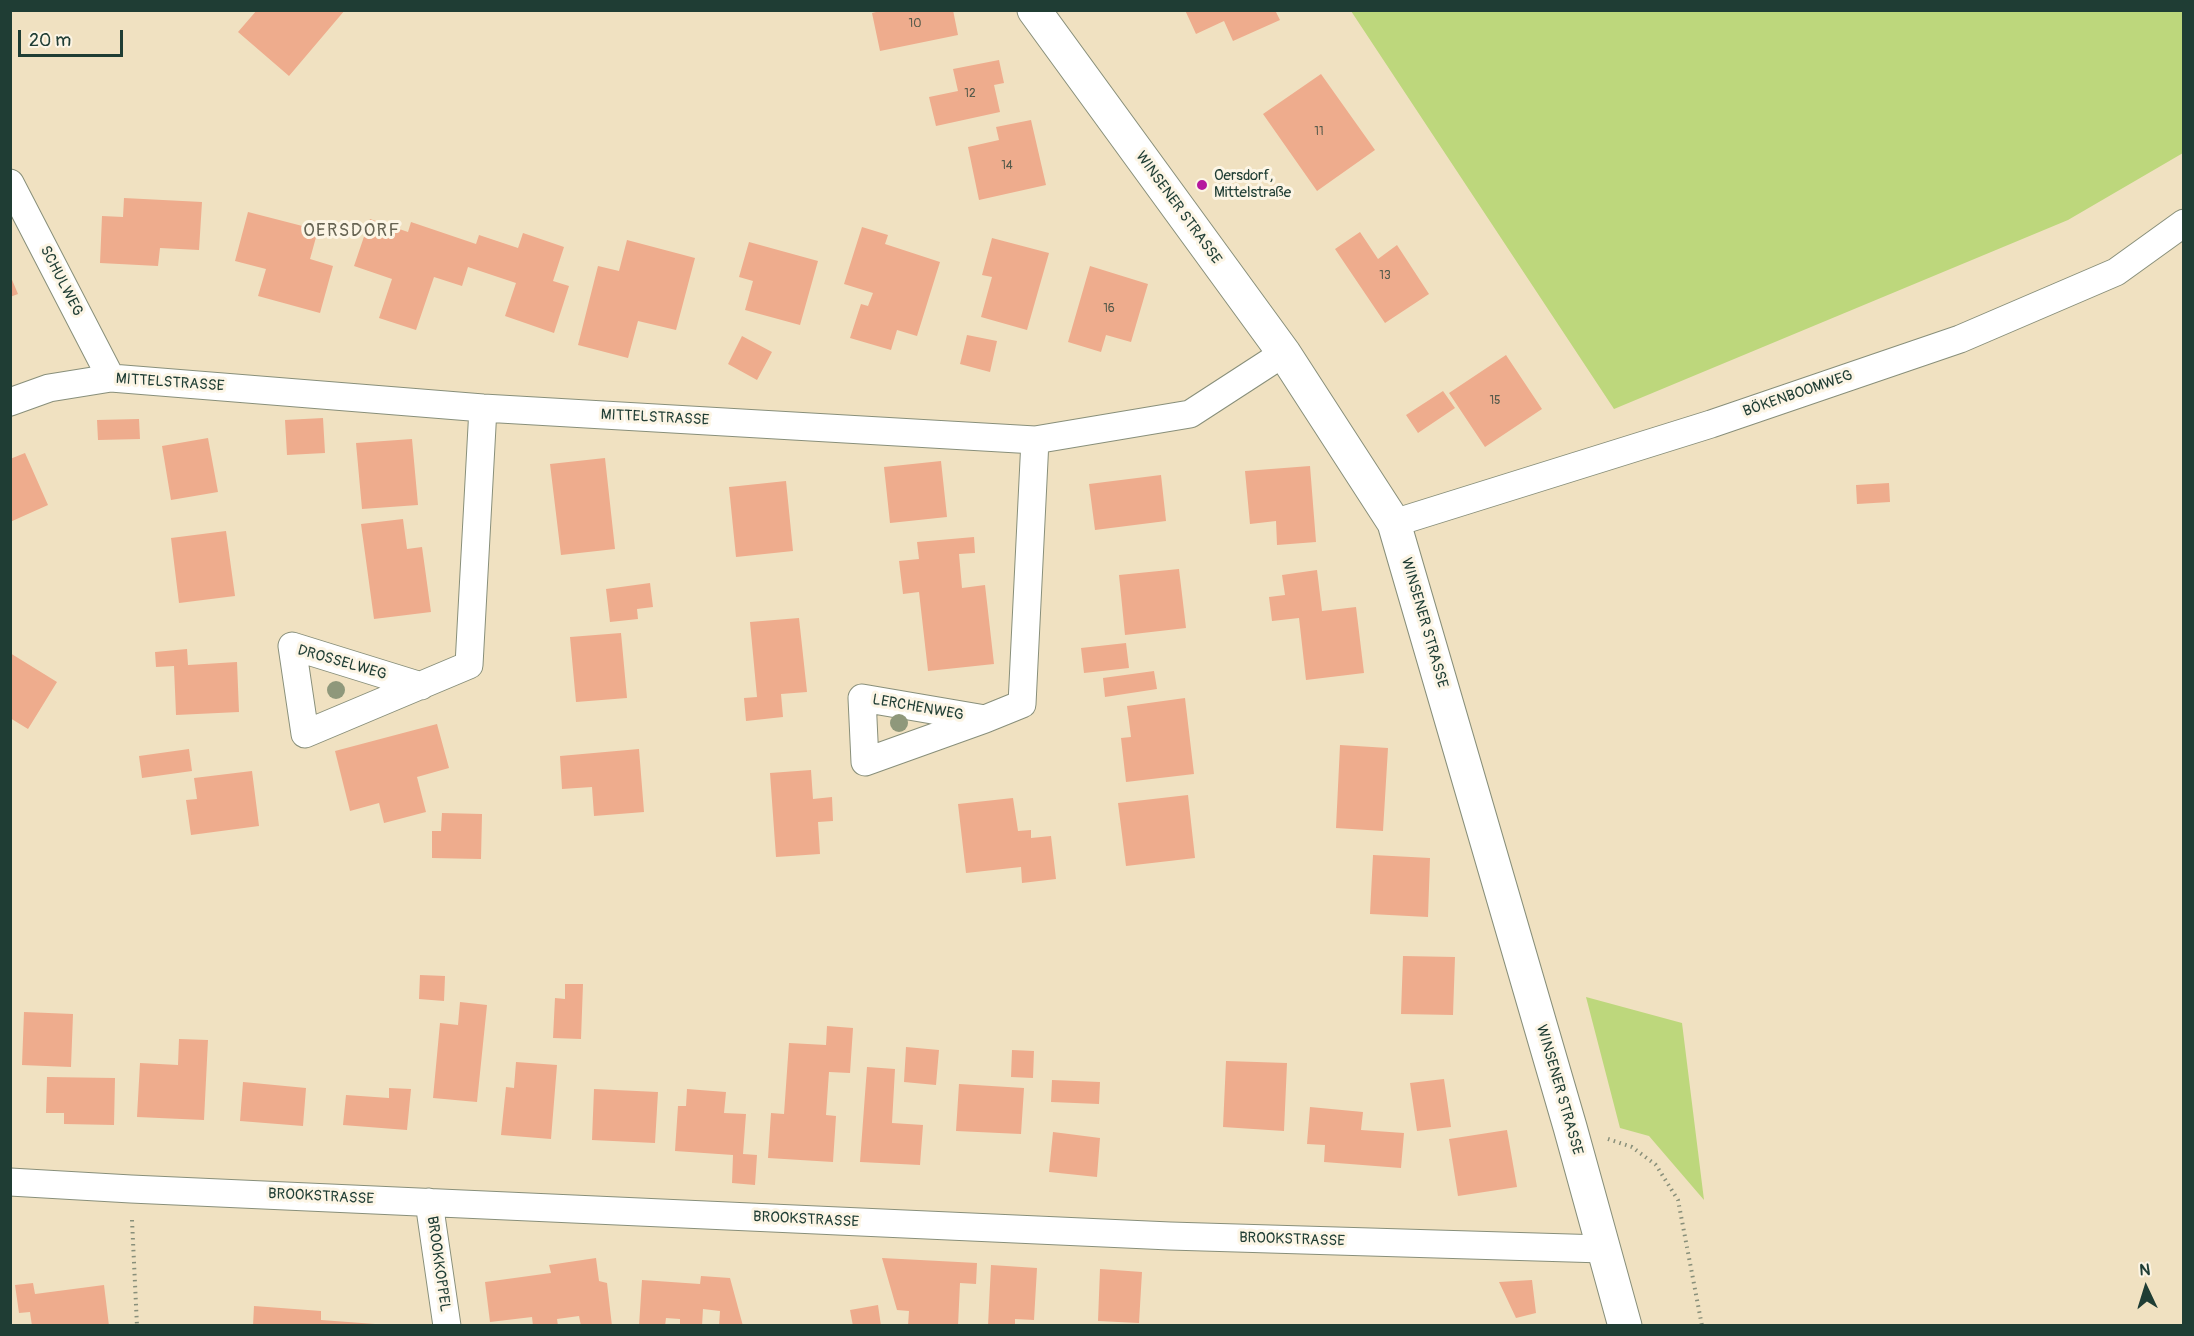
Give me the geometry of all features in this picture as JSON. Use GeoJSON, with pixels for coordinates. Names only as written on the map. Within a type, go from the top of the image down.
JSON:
{"type":"FeatureCollection","features":[{"type":"Feature","properties":{"kind":"street","name":"WINSENER STRASSE"},"geometry":{"type":"LineString","coordinates":[[1034,10],[1284,353],[1394,523],[1570,1127],[1625,1326]]}},
{"type":"Feature","properties":{"kind":"street","name":"SCHULWEG"},"geometry":{"type":"LineString","coordinates":[[10,183],[111,378]]}},
{"type":"Feature","properties":{"kind":"street","name":"BÖKENBOOMWEG"},"geometry":{"type":"LineString","coordinates":[[1394,523],[1711,424],[1960,339],[2116,272],[2184,223]]}},
{"type":"Feature","properties":{"kind":"street","name":"MITTELSTRASSE"},"geometry":{"type":"LineString","coordinates":[[10,402],[49,388],[111,378],[483,408],[1035,440],[1190,414],[1284,353]]}},
{"type":"Feature","properties":{"kind":"street","name":"DROSSELWEG"},"geometry":{"type":"LineString","coordinates":[[421,686],[292,646],[304,734],[421,686],[469,665],[483,408]]}},
{"type":"Feature","properties":{"kind":"street","name":"LERCHENWEG"},"geometry":{"type":"LineString","coordinates":[[985,719],[1022,704],[1035,440]]}},
{"type":"Feature","properties":{"kind":"street","name":"BROOKSTRASSE"},"geometry":{"type":"LineString","coordinates":[[10,1182],[1170,1236],[1603,1250]]}},
{"type":"Feature","properties":{"kind":"street","name":"BROOKKOPPEL"},"geometry":{"type":"LineString","coordinates":[[429,1202],[447,1326]]}},
{"type":"Feature","properties":{"kind":"path"},"geometry":{"type":"LineString","coordinates":[[1570,1127],[1632,1147],[1656,1165],[1678,1200],[1702,1326]]}},
{"type":"Feature","properties":{"kind":"path"},"geometry":{"type":"LineString","coordinates":[[131,1189],[137,1326]]}},
{"type":"Feature","properties":{"kind":"green space"},"geometry":{"type":"Polygon","coordinates":[[[1351,11],[2183,11],[2183,153],[2068,220],[1614,409],[1351,11]]]}},
{"type":"Feature","properties":{"kind":"green space"},"geometry":{"type":"Polygon","coordinates":[[[1586,997],[1682,1023],[1704,1200],[1649,1136],[1620,1128],[1586,997]]]}},
{"type":"Feature","properties":{"kind":"building"},"geometry":{"type":"Polygon","coordinates":[[[257,10],[345,10],[289,76],[238,32],[257,10]]]}},
{"type":"Feature","properties":{"kind":"building"},"geometry":{"type":"Polygon","coordinates":[[[884,10],[953,10],[958,35],[880,51],[872,13],[884,10]]]}},
{"type":"Feature","properties":{"kind":"building"},"geometry":{"type":"Polygon","coordinates":[[[1185,10],[1275,10],[1280,20],[1233,41],[1224,21],[1196,34],[1185,10]]]}},
{"type":"Feature","properties":{"kind":"building"},"geometry":{"type":"Polygon","coordinates":[[[999,60],[1004,83],[994,85],[1000,112],[936,126],[929,97],[958,91],[953,69],[999,60]]]}},
{"type":"Feature","properties":{"kind":"building"},"geometry":{"type":"Polygon","coordinates":[[[1321,74],[1375,150],[1317,191],[1263,114],[1321,74]]]}},
{"type":"Feature","properties":{"kind":"building"},"geometry":{"type":"Polygon","coordinates":[[[1031,120],[1046,185],[979,200],[968,147],[999,140],[996,127],[1031,120]]]}},
{"type":"Feature","properties":{"kind":"building"},"geometry":{"type":"Polygon","coordinates":[[[124,198],[202,202],[199,250],[160,248],[158,266],[100,263],[102,216],[123,217],[124,198]]]}},
{"type":"Feature","properties":{"kind":"building"},"geometry":{"type":"Polygon","coordinates":[[[248,212],[318,230],[310,259],[333,266],[320,313],[258,296],[266,269],[235,261],[248,212]]]}},
{"type":"Feature","properties":{"kind":"building"},"geometry":{"type":"Polygon","coordinates":[[[370,219],[408,232],[411,222],[476,244],[479,235],[518,248],[523,233],[564,247],[553,281],[569,286],[554,333],[505,316],[516,283],[468,267],[462,286],[434,277],[416,330],[379,318],[392,279],[354,266],[370,219]]]}},
{"type":"Feature","properties":{"kind":"building"},"geometry":{"type":"Polygon","coordinates":[[[862,227],[888,235],[885,244],[940,262],[917,336],[897,330],[891,350],[850,338],[861,304],[868,306],[873,293],[844,284],[862,227]]]}},
{"type":"Feature","properties":{"kind":"building"},"geometry":{"type":"Polygon","coordinates":[[[1360,232],[1378,259],[1397,245],[1429,294],[1385,323],[1335,249],[1360,232]]]}},
{"type":"Feature","properties":{"kind":"building"},"geometry":{"type":"Polygon","coordinates":[[[992,238],[1049,253],[1027,330],[981,317],[992,277],[982,275],[992,238]]]}},
{"type":"Feature","properties":{"kind":"building"},"geometry":{"type":"Polygon","coordinates":[[[627,240],[695,258],[676,330],[638,321],[628,358],[578,345],[598,266],[619,271],[627,240]]]}},
{"type":"Feature","properties":{"kind":"building"},"geometry":{"type":"Polygon","coordinates":[[[749,242],[818,261],[800,325],[745,310],[753,281],[739,277],[749,242]]]}},
{"type":"Feature","properties":{"kind":"building"},"geometry":{"type":"Polygon","coordinates":[[[1090,266],[1148,284],[1131,342],[1106,335],[1101,352],[1068,342],[1090,266]]]}},
{"type":"Feature","properties":{"kind":"building"},"geometry":{"type":"Polygon","coordinates":[[[10,275],[18,294],[10,297],[10,275]]]}},
{"type":"Feature","properties":{"kind":"building"},"geometry":{"type":"Polygon","coordinates":[[[967,335],[997,341],[990,372],[960,364],[967,335]]]}},
{"type":"Feature","properties":{"kind":"building"},"geometry":{"type":"Polygon","coordinates":[[[742,336],[772,352],[757,380],[728,364],[742,336]]]}},
{"type":"Feature","properties":{"kind":"building"},"geometry":{"type":"Polygon","coordinates":[[[1506,355],[1542,409],[1485,447],[1449,393],[1506,355]]]}},
{"type":"Feature","properties":{"kind":"building"},"geometry":{"type":"Polygon","coordinates":[[[1443,391],[1455,408],[1418,433],[1406,415],[1443,391]]]}},
{"type":"Feature","properties":{"kind":"building"},"geometry":{"type":"Polygon","coordinates":[[[323,418],[325,453],[287,455],[285,420],[323,418]]]}},
{"type":"Feature","properties":{"kind":"building"},"geometry":{"type":"Polygon","coordinates":[[[139,419],[140,439],[98,440],[97,420],[139,419]]]}},
{"type":"Feature","properties":{"kind":"building"},"geometry":{"type":"Polygon","coordinates":[[[208,438],[218,492],[171,500],[162,446],[208,438]]]}},
{"type":"Feature","properties":{"kind":"building"},"geometry":{"type":"Polygon","coordinates":[[[412,439],[418,505],[362,509],[356,443],[412,439]]]}},
{"type":"Feature","properties":{"kind":"building"},"geometry":{"type":"Polygon","coordinates":[[[25,453],[48,505],[10,522],[10,459],[25,453]]]}},
{"type":"Feature","properties":{"kind":"building"},"geometry":{"type":"Polygon","coordinates":[[[605,458],[615,549],[561,555],[550,464],[605,458]]]}},
{"type":"Feature","properties":{"kind":"building"},"geometry":{"type":"Polygon","coordinates":[[[941,461],[947,517],[890,523],[884,467],[941,461]]]}},
{"type":"Feature","properties":{"kind":"building"},"geometry":{"type":"Polygon","coordinates":[[[1310,466],[1316,542],[1277,545],[1276,521],[1250,524],[1245,471],[1310,466]]]}},
{"type":"Feature","properties":{"kind":"building"},"geometry":{"type":"Polygon","coordinates":[[[1161,475],[1166,521],[1095,530],[1089,484],[1161,475]]]}},
{"type":"Feature","properties":{"kind":"building"},"geometry":{"type":"Polygon","coordinates":[[[786,481],[793,551],[736,557],[729,487],[786,481]]]}},
{"type":"Feature","properties":{"kind":"building"},"geometry":{"type":"Polygon","coordinates":[[[1889,483],[1890,502],[1857,504],[1856,485],[1889,483]]]}},
{"type":"Feature","properties":{"kind":"building"},"geometry":{"type":"Polygon","coordinates":[[[403,519],[407,549],[422,547],[431,612],[374,619],[361,524],[403,519]]]}},
{"type":"Feature","properties":{"kind":"building"},"geometry":{"type":"Polygon","coordinates":[[[226,531],[235,596],[179,603],[171,538],[226,531]]]}},
{"type":"Feature","properties":{"kind":"building"},"geometry":{"type":"Polygon","coordinates":[[[974,537],[975,553],[959,554],[962,588],[985,585],[994,664],[928,671],[919,592],[903,594],[899,561],[919,559],[917,542],[974,537]]]}},
{"type":"Feature","properties":{"kind":"building"},"geometry":{"type":"Polygon","coordinates":[[[1179,569],[1186,628],[1125,635],[1119,575],[1179,569]]]}},
{"type":"Feature","properties":{"kind":"building"},"geometry":{"type":"Polygon","coordinates":[[[1317,570],[1322,611],[1356,607],[1364,673],[1306,680],[1299,618],[1272,621],[1269,597],[1285,595],[1282,575],[1317,570]]]}},
{"type":"Feature","properties":{"kind":"building"},"geometry":{"type":"Polygon","coordinates":[[[650,583],[653,607],[637,609],[638,619],[610,622],[606,589],[650,583]]]}},
{"type":"Feature","properties":{"kind":"building"},"geometry":{"type":"Polygon","coordinates":[[[799,618],[807,692],[781,694],[783,717],[746,721],[744,698],[757,697],[750,622],[799,618]]]}},
{"type":"Feature","properties":{"kind":"building"},"geometry":{"type":"Polygon","coordinates":[[[621,633],[627,698],[576,702],[570,637],[621,633]]]}},
{"type":"Feature","properties":{"kind":"building"},"geometry":{"type":"Polygon","coordinates":[[[1126,643],[1129,668],[1084,673],[1081,648],[1126,643]]]}},
{"type":"Feature","properties":{"kind":"building"},"geometry":{"type":"Polygon","coordinates":[[[187,649],[188,665],[237,662],[239,712],[176,715],[174,666],[156,667],[155,652],[187,649]]]}},
{"type":"Feature","properties":{"kind":"building"},"geometry":{"type":"Polygon","coordinates":[[[10,653],[57,682],[28,729],[10,718],[10,653]]]}},
{"type":"Feature","properties":{"kind":"building"},"geometry":{"type":"Polygon","coordinates":[[[1154,671],[1157,689],[1105,697],[1103,678],[1154,671]]]}},
{"type":"Feature","properties":{"kind":"building"},"geometry":{"type":"Polygon","coordinates":[[[1185,698],[1194,774],[1126,782],[1121,738],[1131,737],[1127,706],[1185,698]]]}},
{"type":"Feature","properties":{"kind":"building"},"geometry":{"type":"Polygon","coordinates":[[[437,724],[449,768],[417,777],[426,812],[384,823],[379,803],[350,811],[335,751],[437,724]]]}},
{"type":"Feature","properties":{"kind":"building"},"geometry":{"type":"Polygon","coordinates":[[[1340,745],[1388,748],[1383,831],[1336,828],[1340,745]]]}},
{"type":"Feature","properties":{"kind":"building"},"geometry":{"type":"Polygon","coordinates":[[[189,749],[192,771],[142,778],[139,756],[189,749]]]}},
{"type":"Feature","properties":{"kind":"building"},"geometry":{"type":"Polygon","coordinates":[[[639,749],[644,812],[594,816],[592,787],[562,789],[560,756],[639,749]]]}},
{"type":"Feature","properties":{"kind":"building"},"geometry":{"type":"Polygon","coordinates":[[[811,770],[813,799],[832,797],[833,821],[818,822],[820,854],[776,857],[770,773],[811,770]]]}},
{"type":"Feature","properties":{"kind":"building"},"geometry":{"type":"Polygon","coordinates":[[[252,771],[259,826],[191,835],[186,800],[197,799],[194,778],[252,771]]]}},
{"type":"Feature","properties":{"kind":"building"},"geometry":{"type":"Polygon","coordinates":[[[1188,795],[1195,858],[1126,866],[1118,803],[1188,795]]]}},
{"type":"Feature","properties":{"kind":"building"},"geometry":{"type":"Polygon","coordinates":[[[1013,798],[1018,831],[1031,830],[1031,838],[1051,836],[1056,879],[1022,883],[1021,867],[966,873],[958,804],[1013,798]]]}},
{"type":"Feature","properties":{"kind":"building"},"geometry":{"type":"Polygon","coordinates":[[[442,813],[482,814],[481,859],[432,858],[432,831],[441,831],[442,813]]]}},
{"type":"Feature","properties":{"kind":"building"},"geometry":{"type":"Polygon","coordinates":[[[1373,855],[1430,858],[1428,917],[1370,914],[1373,855]]]}},
{"type":"Feature","properties":{"kind":"building"},"geometry":{"type":"Polygon","coordinates":[[[1403,956],[1455,957],[1453,1015],[1401,1014],[1403,956]]]}},
{"type":"Feature","properties":{"kind":"building"},"geometry":{"type":"Polygon","coordinates":[[[420,975],[445,976],[444,1001],[419,999],[420,975]]]}},
{"type":"Feature","properties":{"kind":"building"},"geometry":{"type":"Polygon","coordinates":[[[565,984],[583,984],[581,1039],[553,1038],[555,998],[565,999],[565,984]]]}},
{"type":"Feature","properties":{"kind":"building"},"geometry":{"type":"Polygon","coordinates":[[[460,1002],[487,1005],[477,1102],[433,1098],[440,1023],[458,1025],[460,1002]]]}},
{"type":"Feature","properties":{"kind":"building"},"geometry":{"type":"Polygon","coordinates":[[[24,1012],[73,1014],[71,1067],[22,1065],[24,1012]]]}},
{"type":"Feature","properties":{"kind":"building"},"geometry":{"type":"Polygon","coordinates":[[[827,1026],[853,1028],[850,1073],[829,1072],[826,1115],[836,1116],[833,1162],[768,1158],[771,1113],[784,1114],[789,1043],[826,1045],[827,1026]]]}},
{"type":"Feature","properties":{"kind":"building"},"geometry":{"type":"Polygon","coordinates":[[[179,1039],[208,1040],[204,1120],[137,1117],[140,1063],[178,1065],[179,1039]]]}},
{"type":"Feature","properties":{"kind":"building"},"geometry":{"type":"Polygon","coordinates":[[[906,1047],[939,1050],[936,1085],[904,1082],[906,1047]]]}},
{"type":"Feature","properties":{"kind":"building"},"geometry":{"type":"Polygon","coordinates":[[[1012,1050],[1034,1051],[1033,1078],[1011,1077],[1012,1050]]]}},
{"type":"Feature","properties":{"kind":"building"},"geometry":{"type":"Polygon","coordinates":[[[1226,1061],[1287,1063],[1284,1131],[1223,1127],[1226,1061]]]}},
{"type":"Feature","properties":{"kind":"building"},"geometry":{"type":"Polygon","coordinates":[[[516,1062],[557,1065],[551,1139],[501,1135],[506,1087],[514,1088],[516,1062]]]}},
{"type":"Feature","properties":{"kind":"building"},"geometry":{"type":"Polygon","coordinates":[[[867,1067],[895,1069],[892,1123],[923,1125],[920,1165],[860,1162],[867,1067]]]}},
{"type":"Feature","properties":{"kind":"building"},"geometry":{"type":"Polygon","coordinates":[[[47,1077],[115,1078],[114,1125],[64,1124],[64,1113],[46,1113],[47,1077]]]}},
{"type":"Feature","properties":{"kind":"building"},"geometry":{"type":"Polygon","coordinates":[[[1444,1079],[1451,1127],[1417,1131],[1410,1083],[1444,1079]]]}},
{"type":"Feature","properties":{"kind":"building"},"geometry":{"type":"Polygon","coordinates":[[[1052,1080],[1100,1082],[1099,1104],[1051,1102],[1052,1080]]]}},
{"type":"Feature","properties":{"kind":"building"},"geometry":{"type":"Polygon","coordinates":[[[243,1082],[306,1088],[303,1126],[240,1121],[243,1082]]]}},
{"type":"Feature","properties":{"kind":"building"},"geometry":{"type":"Polygon","coordinates":[[[959,1084],[1024,1088],[1021,1134],[956,1131],[959,1084]]]}},
{"type":"Feature","properties":{"kind":"building"},"geometry":{"type":"Polygon","coordinates":[[[389,1088],[411,1089],[407,1130],[343,1125],[346,1095],[389,1098],[389,1088]]]}},
{"type":"Feature","properties":{"kind":"building"},"geometry":{"type":"Polygon","coordinates":[[[594,1089],[658,1092],[655,1143],[592,1140],[594,1089]]]}},
{"type":"Feature","properties":{"kind":"building"},"geometry":{"type":"Polygon","coordinates":[[[687,1089],[726,1092],[724,1113],[746,1114],[743,1154],[757,1155],[755,1185],[732,1183],[733,1155],[675,1151],[678,1106],[686,1106],[687,1089]]]}},
{"type":"Feature","properties":{"kind":"building"},"geometry":{"type":"Polygon","coordinates":[[[1310,1107],[1363,1112],[1361,1130],[1404,1133],[1401,1168],[1324,1162],[1325,1145],[1307,1144],[1310,1107]]]}},
{"type":"Feature","properties":{"kind":"building"},"geometry":{"type":"Polygon","coordinates":[[[1507,1130],[1517,1187],[1458,1196],[1449,1139],[1507,1130]]]}},
{"type":"Feature","properties":{"kind":"building"},"geometry":{"type":"Polygon","coordinates":[[[1053,1132],[1100,1138],[1097,1177],[1049,1172],[1053,1132]]]}},
{"type":"Feature","properties":{"kind":"building"},"geometry":{"type":"Polygon","coordinates":[[[596,1258],[599,1281],[607,1283],[612,1326],[581,1326],[579,1316],[557,1319],[558,1326],[533,1326],[532,1317],[490,1322],[485,1282],[551,1273],[549,1265],[596,1258]]]}},
{"type":"Feature","properties":{"kind":"building"},"geometry":{"type":"Polygon","coordinates":[[[882,1258],[977,1263],[976,1284],[960,1283],[958,1326],[908,1326],[909,1311],[897,1310],[882,1258]]]}},
{"type":"Feature","properties":{"kind":"building"},"geometry":{"type":"Polygon","coordinates":[[[991,1265],[1037,1268],[1034,1320],[1015,1319],[1015,1326],[988,1326],[991,1265]]]}},
{"type":"Feature","properties":{"kind":"building"},"geometry":{"type":"Polygon","coordinates":[[[1100,1269],[1142,1272],[1139,1323],[1098,1321],[1100,1269]]]}},
{"type":"Feature","properties":{"kind":"building"},"geometry":{"type":"Polygon","coordinates":[[[701,1276],[730,1278],[743,1326],[719,1326],[720,1311],[703,1309],[702,1326],[680,1326],[680,1319],[666,1318],[665,1326],[639,1326],[642,1280],[700,1284],[701,1276]]]}},
{"type":"Feature","properties":{"kind":"building"},"geometry":{"type":"Polygon","coordinates":[[[1532,1280],[1536,1313],[1516,1318],[1499,1282],[1532,1280]]]}},
{"type":"Feature","properties":{"kind":"building"},"geometry":{"type":"Polygon","coordinates":[[[33,1283],[35,1294],[104,1285],[109,1326],[32,1326],[30,1312],[19,1313],[15,1285],[33,1283]]]}},
{"type":"Feature","properties":{"kind":"building"},"geometry":{"type":"Polygon","coordinates":[[[878,1305],[881,1326],[853,1326],[850,1310],[878,1305]]]}},
{"type":"Feature","properties":{"kind":"building"},"geometry":{"type":"Polygon","coordinates":[[[254,1306],[321,1311],[321,1320],[375,1324],[375,1326],[253,1326],[254,1306]]]}},
{"type":"Feature","properties":{"kind":"place","name":"Oersdorf, Mittelstraße"},"geometry":{"type":"Point","coordinates":[1202,185]}},
{"type":"Feature","properties":{"kind":"district","name":"OERSDORF"},"geometry":{"type":"Point","coordinates":[352,231]}}]}
